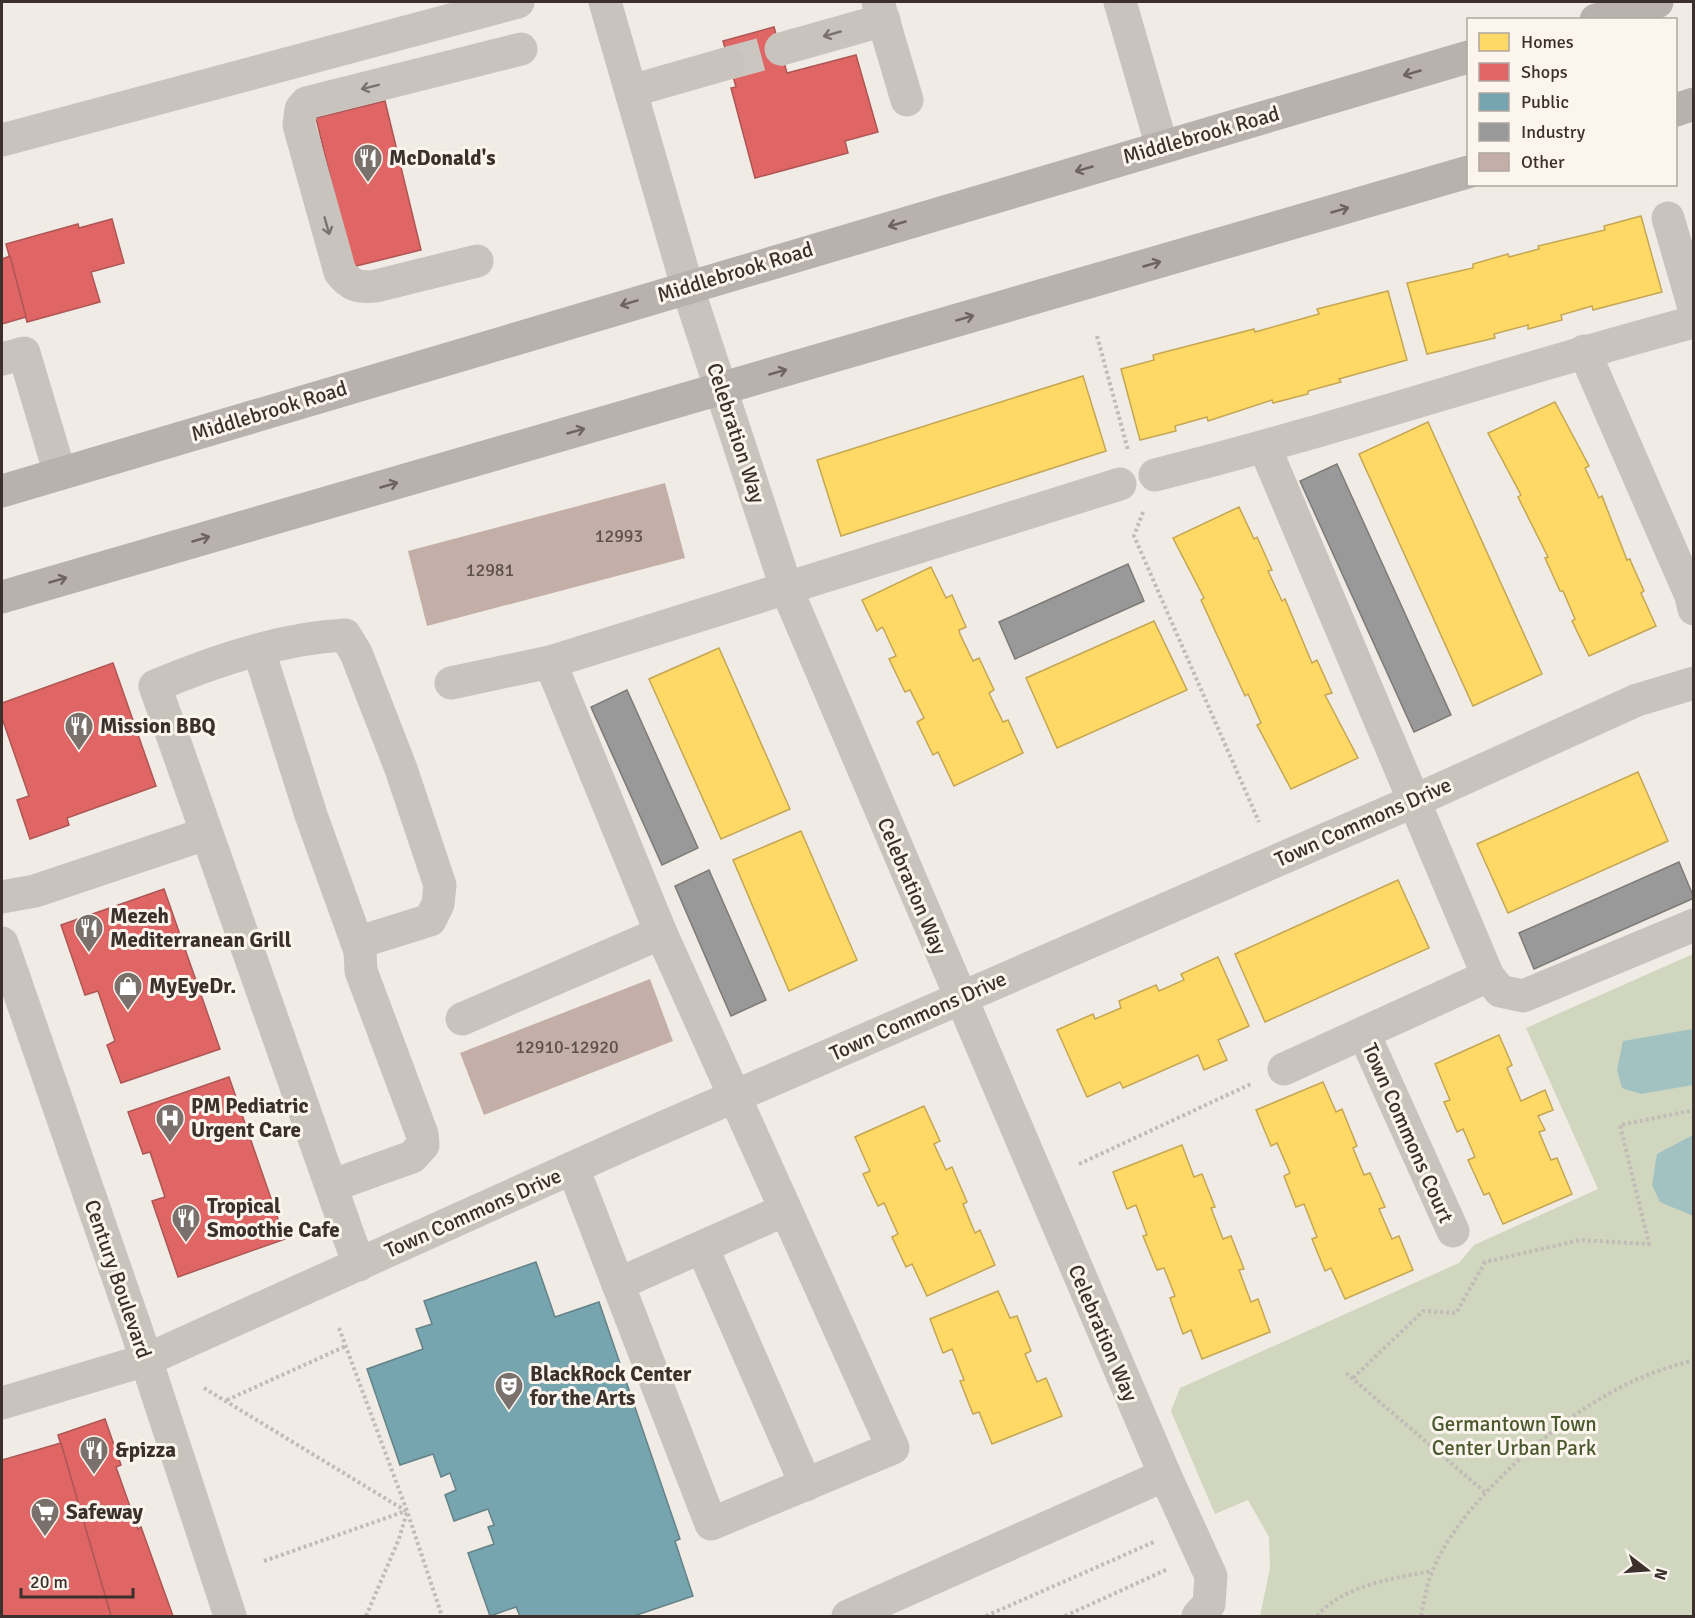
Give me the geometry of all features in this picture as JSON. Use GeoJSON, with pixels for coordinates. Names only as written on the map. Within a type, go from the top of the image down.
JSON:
{"type":"FeatureCollection","features":[{"type":"Feature","properties":{"kind":"main road"},"geometry":{"type":"LineString","coordinates":[[1603,18],[1657,2]]}},
{"type":"Feature","properties":{"kind":"main road","name":"Middlebrook Road"},"geometry":{"type":"LineString","coordinates":[[2,491],[687,286],[1467,57]]}},
{"type":"Feature","properties":{"kind":"main road"},"geometry":{"type":"LineString","coordinates":[[1677,110],[1694,104]]}},
{"type":"Feature","properties":{"kind":"main road"},"geometry":{"type":"LineString","coordinates":[[2,597],[1467,172]]}},
{"type":"Feature","properties":{"kind":"street"},"geometry":{"type":"LineString","coordinates":[[2,140],[518,2]]}},
{"type":"Feature","properties":{"kind":"street","name":"Celebration Way"},"geometry":{"type":"LineString","coordinates":[[604,2],[687,286],[787,590],[959,998],[1165,1475],[1211,1576],[1209,1604],[1198,1617]]}},
{"type":"Feature","properties":{"kind":"street"},"geometry":{"type":"LineString","coordinates":[[1120,2],[1162,147]]}},
{"type":"Feature","properties":{"kind":"street"},"geometry":{"type":"LineString","coordinates":[[781,49],[881,10],[907,100]]}},
{"type":"Feature","properties":{"kind":"street"},"geometry":{"type":"LineString","coordinates":[[477,261],[363,288],[348,283],[340,272],[299,125],[301,109],[306,103],[521,49]]}},
{"type":"Feature","properties":{"kind":"street"},"geometry":{"type":"LineString","coordinates":[[631,91],[729,63]]}},
{"type":"Feature","properties":{"kind":"street"},"geometry":{"type":"LineString","coordinates":[[1668,218],[1694,308]]}},
{"type":"Feature","properties":{"kind":"street"},"geometry":{"type":"LineString","coordinates":[[1155,475],[1265,448],[1584,351],[1694,322]]}},
{"type":"Feature","properties":{"kind":"street"},"geometry":{"type":"LineString","coordinates":[[1584,351],[1691,596],[1694,609]]}},
{"type":"Feature","properties":{"kind":"street"},"geometry":{"type":"LineString","coordinates":[[2,359],[24,353],[60,474]]}},
{"type":"Feature","properties":{"kind":"street"},"geometry":{"type":"LineString","coordinates":[[1265,448],[1488,976],[1500,991],[1522,996],[1694,925]]}},
{"type":"Feature","properties":{"kind":"street"},"geometry":{"type":"LineString","coordinates":[[451,683],[550,662],[787,590],[1012,516],[1120,484]]}},
{"type":"Feature","properties":{"kind":"street"},"geometry":{"type":"LineString","coordinates":[[359,1264],[205,834],[155,686],[201,666],[318,636],[345,635],[356,653],[401,769],[440,885],[438,904],[430,920],[366,940],[360,951]]}},
{"type":"Feature","properties":{"kind":"street"},"geometry":{"type":"LineString","coordinates":[[259,651],[311,814],[360,951],[361,971],[422,1134],[423,1145],[412,1157],[331,1186]]}},
{"type":"Feature","properties":{"kind":"street"},"geometry":{"type":"LineString","coordinates":[[550,662],[662,933],[893,1448],[711,1524],[573,1168]]}},
{"type":"Feature","properties":{"kind":"street","name":"Town Commons Drive"},"geometry":{"type":"LineString","coordinates":[[2,1403],[146,1360],[573,1168],[1414,801],[1637,700],[1694,683]]}},
{"type":"Feature","properties":{"kind":"street"},"geometry":{"type":"LineString","coordinates":[[2,897],[35,891],[205,834]]}},
{"type":"Feature","properties":{"kind":"street"},"geometry":{"type":"LineString","coordinates":[[462,1019],[662,933]]}},
{"type":"Feature","properties":{"kind":"street","name":"Century Boulevard"},"geometry":{"type":"LineString","coordinates":[[2,943],[146,1360],[230,1617]]}},
{"type":"Feature","properties":{"kind":"street"},"geometry":{"type":"LineString","coordinates":[[1284,1069],[1488,976]]}},
{"type":"Feature","properties":{"kind":"street","name":"Town Commons Court"},"geometry":{"type":"LineString","coordinates":[[1364,1034],[1453,1231]]}},
{"type":"Feature","properties":{"kind":"street"},"geometry":{"type":"LineString","coordinates":[[618,1284],[785,1210]]}},
{"type":"Feature","properties":{"kind":"street"},"geometry":{"type":"LineString","coordinates":[[702,1247],[806,1485]]}},
{"type":"Feature","properties":{"kind":"street"},"geometry":{"type":"LineString","coordinates":[[848,1617],[1165,1475]]}},
{"type":"Feature","properties":{"kind":"path"},"geometry":{"type":"LineString","coordinates":[[1097,336],[1129,451]]}},
{"type":"Feature","properties":{"kind":"path"},"geometry":{"type":"LineString","coordinates":[[1145,508],[1134,536],[1259,822]]}},
{"type":"Feature","properties":{"kind":"path"},"geometry":{"type":"LineString","coordinates":[[1079,1164],[1284,1069]]}},
{"type":"Feature","properties":{"kind":"path"},"geometry":{"type":"LineString","coordinates":[[1353,1378],[1424,1311],[1456,1313],[1485,1262],[1580,1240],[1649,1244],[1620,1125],[1694,1110]]}},
{"type":"Feature","properties":{"kind":"path"},"geometry":{"type":"LineString","coordinates":[[339,1328],[407,1511],[442,1617]]}},
{"type":"Feature","properties":{"kind":"path"},"geometry":{"type":"LineString","coordinates":[[226,1400],[346,1346]]}},
{"type":"Feature","properties":{"kind":"path"},"geometry":{"type":"LineString","coordinates":[[1421,1617],[1432,1571],[1463,1521],[1526,1454],[1586,1408],[1621,1387],[1663,1369],[1694,1360]]}},
{"type":"Feature","properties":{"kind":"path"},"geometry":{"type":"LineString","coordinates":[[1346,1373],[1487,1494]]}},
{"type":"Feature","properties":{"kind":"path"},"geometry":{"type":"LineString","coordinates":[[204,1388],[407,1511]]}},
{"type":"Feature","properties":{"kind":"path"},"geometry":{"type":"LineString","coordinates":[[264,1561],[407,1511]]}},
{"type":"Feature","properties":{"kind":"path"},"geometry":{"type":"LineString","coordinates":[[366,1617],[399,1539],[407,1511]]}},
{"type":"Feature","properties":{"kind":"path"},"geometry":{"type":"LineString","coordinates":[[1152,1531],[1161,1552]]}},
{"type":"Feature","properties":{"kind":"path"},"geometry":{"type":"LineString","coordinates":[[986,1617],[1156,1541]]}},
{"type":"Feature","properties":{"kind":"path"},"geometry":{"type":"LineString","coordinates":[[1065,1617],[1168,1569],[1165,1563]]}},
{"type":"Feature","properties":{"kind":"path"},"geometry":{"type":"LineString","coordinates":[[1317,1617],[1340,1597],[1377,1584],[1432,1571]]}},
{"type":"Feature","properties":{"kind":"green space","name":"Germantown Town Center Urban Park"},"geometry":{"type":"Polygon","coordinates":[[[1693,954],[1693,1616],[1260,1616],[1270,1568],[1269,1537],[1248,1500],[1215,1514],[1171,1411],[1180,1388],[1459,1263],[1474,1245],[1598,1189],[1526,1028],[1693,954]]]}},
{"type":"Feature","properties":{"kind":"water"},"geometry":{"type":"Polygon","coordinates":[[[1693,1029],[1693,1085],[1641,1094],[1622,1088],[1617,1070],[1623,1041],[1693,1029]]]}},
{"type":"Feature","properties":{"kind":"water"},"geometry":{"type":"Polygon","coordinates":[[[1693,1135],[1693,1216],[1660,1202],[1652,1185],[1657,1154],[1693,1135]]]}},
{"type":"Feature","properties":{"kind":"building: Homes"},"geometry":{"type":"Polygon","coordinates":[[[1641,216],[1662,292],[1593,310],[1592,306],[1561,315],[1562,320],[1528,329],[1528,325],[1494,334],[1495,338],[1427,354],[1407,283],[1473,268],[1473,264],[1508,254],[1509,257],[1539,249],[1538,246],[1605,230],[1604,226],[1641,216]]]}},
{"type":"Feature","properties":{"kind":"building: Homes"},"geometry":{"type":"Polygon","coordinates":[[[1388,291],[1407,360],[1339,379],[1341,382],[1308,391],[1308,394],[1273,403],[1272,400],[1208,421],[1207,417],[1175,426],[1176,431],[1140,440],[1121,369],[1154,360],[1153,355],[1254,329],[1255,332],[1319,314],[1317,309],[1388,291]]]}},
{"type":"Feature","properties":{"kind":"building: Homes"},"geometry":{"type":"Polygon","coordinates":[[[1083,376],[1106,451],[841,536],[817,460],[1083,376]]]}},
{"type":"Feature","properties":{"kind":"building: Homes"},"geometry":{"type":"Polygon","coordinates":[[[1555,402],[1589,466],[1585,468],[1599,498],[1602,496],[1627,560],[1630,559],[1644,591],[1641,593],[1656,626],[1589,656],[1572,621],[1575,619],[1563,591],[1560,591],[1545,558],[1548,557],[1518,497],[1521,495],[1488,433],[1555,402]]]}},
{"type":"Feature","properties":{"kind":"building: Homes"},"geometry":{"type":"Polygon","coordinates":[[[1428,422],[1542,674],[1473,706],[1359,454],[1428,422]]]}},
{"type":"Feature","properties":{"kind":"building: Homes"},"geometry":{"type":"Polygon","coordinates":[[[1239,507],[1254,539],[1257,537],[1272,570],[1268,571],[1282,601],[1285,599],[1312,663],[1317,660],[1332,693],[1325,695],[1358,758],[1291,789],[1257,725],[1261,723],[1248,694],[1245,696],[1201,600],[1204,598],[1173,538],[1239,507]]]}},
{"type":"Feature","properties":{"kind":"building: Homes"},"geometry":{"type":"Polygon","coordinates":[[[931,567],[946,598],[952,595],[966,627],[959,630],[960,634],[973,661],[979,658],[994,690],[989,693],[1003,722],[1008,720],[1023,753],[954,786],[938,752],[933,755],[917,722],[924,718],[910,690],[905,692],[889,659],[896,656],[884,630],[882,627],[877,631],[862,600],[931,567]]]}},
{"type":"Feature","properties":{"kind":"building: Homes"},"geometry":{"type":"Polygon","coordinates":[[[1154,621],[1187,690],[1057,748],[1026,678],[1154,621]]]}},
{"type":"Feature","properties":{"kind":"building: Homes"},"geometry":{"type":"Polygon","coordinates":[[[719,648],[790,809],[721,839],[649,679],[719,648]]]}},
{"type":"Feature","properties":{"kind":"building: Homes"},"geometry":{"type":"Polygon","coordinates":[[[1638,772],[1668,841],[1508,913],[1477,844],[1638,772]]]}},
{"type":"Feature","properties":{"kind":"building: Homes"},"geometry":{"type":"Polygon","coordinates":[[[801,831],[857,960],[789,991],[733,860],[801,831]]]}},
{"type":"Feature","properties":{"kind":"building: Homes"},"geometry":{"type":"Polygon","coordinates":[[[1398,880],[1429,948],[1265,1022],[1235,954],[1398,880]]]}},
{"type":"Feature","properties":{"kind":"building: Homes"},"geometry":{"type":"Polygon","coordinates":[[[1218,957],[1249,1026],[1218,1040],[1227,1060],[1204,1070],[1198,1055],[1123,1088],[1120,1082],[1087,1097],[1057,1030],[1093,1014],[1095,1019],[1121,1008],[1119,1001],[1156,985],[1159,991],[1184,980],[1181,974],[1218,957]]]}},
{"type":"Feature","properties":{"kind":"building: Homes"},"geometry":{"type":"Polygon","coordinates":[[[1499,1035],[1512,1065],[1507,1068],[1521,1101],[1545,1090],[1553,1110],[1538,1116],[1545,1130],[1539,1132],[1551,1160],[1557,1158],[1572,1194],[1503,1224],[1489,1193],[1484,1195],[1468,1160],[1475,1157],[1463,1129],[1457,1132],[1444,1102],[1450,1100],[1435,1064],[1499,1035]]]}},
{"type":"Feature","properties":{"kind":"building: Homes"},"geometry":{"type":"Polygon","coordinates":[[[1323,1082],[1336,1112],[1342,1109],[1357,1146],[1353,1148],[1364,1175],[1370,1173],[1385,1207],[1379,1209],[1392,1239],[1399,1236],[1413,1270],[1345,1299],[1331,1268],[1325,1271],[1312,1239],[1317,1237],[1304,1204],[1296,1207],[1284,1176],[1290,1173],[1277,1143],[1271,1146],[1256,1110],[1323,1082]]]}},
{"type":"Feature","properties":{"kind":"building: Homes"},"geometry":{"type":"Polygon","coordinates":[[[924,1106],[940,1141],[934,1144],[946,1170],[952,1167],[967,1202],[963,1204],[975,1233],[980,1230],[995,1265],[927,1296],[912,1264],[906,1267],[892,1237],[898,1234],[884,1203],[878,1206],[863,1174],[870,1171],[855,1137],[924,1106]]]}},
{"type":"Feature","properties":{"kind":"building: Homes"},"geometry":{"type":"Polygon","coordinates":[[[1182,1145],[1194,1177],[1202,1174],[1215,1207],[1211,1208],[1223,1239],[1231,1236],[1244,1269],[1239,1270],[1251,1302],[1258,1299],[1270,1332],[1202,1359],[1191,1330],[1183,1334],[1170,1298],[1175,1296],[1164,1268],[1157,1270],[1143,1236],[1147,1235],[1136,1205],[1127,1209],[1113,1172],[1182,1145]]]}},
{"type":"Feature","properties":{"kind":"building: Homes"},"geometry":{"type":"Polygon","coordinates":[[[998,1291],[1010,1318],[1017,1316],[1031,1351],[1025,1354],[1037,1382],[1046,1378],[1062,1416],[992,1444],[979,1412],[973,1414],[960,1381],[964,1380],[952,1349],[943,1353],[930,1319],[998,1291]]]}},
{"type":"Feature","properties":{"kind":"building: Shops"},"geometry":{"type":"Polygon","coordinates":[[[774,27],[787,73],[856,55],[878,132],[845,141],[848,153],[755,178],[731,88],[736,87],[723,41],[774,27]]]}},
{"type":"Feature","properties":{"kind":"building: Shops","name":"McDonald's"},"geometry":{"type":"Polygon","coordinates":[[[385,101],[421,250],[352,267],[316,118],[385,101]]]}},
{"type":"Feature","properties":{"kind":"building: Shops"},"geometry":{"type":"Polygon","coordinates":[[[112,219],[124,263],[91,272],[100,302],[27,322],[6,244],[78,224],[79,228],[112,219]]]}},
{"type":"Feature","properties":{"kind":"building: Shops"},"geometry":{"type":"Polygon","coordinates":[[[10,256],[26,317],[2,324],[2,259],[10,256]]]}},
{"type":"Feature","properties":{"kind":"building: Shops","name":"Mission BBQ"},"geometry":{"type":"Polygon","coordinates":[[[113,663],[156,786],[67,818],[69,825],[30,839],[17,800],[29,796],[2,718],[2,703],[113,663]]]}},
{"type":"Feature","properties":{"kind":"building: Shops"},"geometry":{"type":"Polygon","coordinates":[[[164,889],[220,1049],[121,1083],[107,1045],[115,1041],[98,991],[85,995],[61,925],[164,889]]]}},
{"type":"Feature","properties":{"kind":"building: Shops"},"geometry":{"type":"Polygon","coordinates":[[[229,1077],[285,1239],[178,1277],[152,1201],[165,1197],[150,1152],[143,1154],[128,1112],[229,1077]]]}},
{"type":"Feature","properties":{"kind":"building: Shops"},"geometry":{"type":"Polygon","coordinates":[[[105,1419],[121,1465],[116,1467],[138,1529],[141,1527],[173,1616],[111,1616],[58,1435],[105,1419]]]}},
{"type":"Feature","properties":{"kind":"building: Shops","name":"Safeway"},"geometry":{"type":"Polygon","coordinates":[[[61,1443],[111,1616],[2,1616],[2,1460],[61,1443]]]}},
{"type":"Feature","properties":{"kind":"building: Public","name":"BlackRock Center for the Arts"},"geometry":{"type":"Polygon","coordinates":[[[536,1262],[555,1317],[599,1302],[680,1539],[675,1541],[693,1596],[634,1616],[520,1616],[516,1607],[490,1616],[468,1553],[494,1544],[488,1527],[494,1525],[488,1509],[454,1521],[445,1495],[456,1490],[450,1473],[441,1477],[433,1454],[400,1465],[367,1369],[423,1349],[416,1329],[432,1324],[424,1301],[536,1262]]]}},
{"type":"Feature","properties":{"kind":"building: Industry"},"geometry":{"type":"Polygon","coordinates":[[[1337,464],[1451,715],[1414,732],[1300,481],[1337,464]]]}},
{"type":"Feature","properties":{"kind":"building: Industry"},"geometry":{"type":"Polygon","coordinates":[[[1128,564],[1144,601],[1015,659],[999,622],[1128,564]]]}},
{"type":"Feature","properties":{"kind":"building: Industry"},"geometry":{"type":"Polygon","coordinates":[[[627,690],[698,848],[662,865],[591,707],[627,690]]]}},
{"type":"Feature","properties":{"kind":"building: Industry"},"geometry":{"type":"Polygon","coordinates":[[[1679,862],[1694,898],[1534,969],[1519,933],[1679,862]]]}},
{"type":"Feature","properties":{"kind":"building: Industry"},"geometry":{"type":"Polygon","coordinates":[[[709,870],[766,1000],[731,1016],[675,886],[709,870]]]}},
{"type":"Feature","properties":{"kind":"building: Other"},"geometry":{"type":"Polygon","coordinates":[[[665,483],[685,558],[427,626],[408,551],[665,483]]]}},
{"type":"Feature","properties":{"kind":"building: Other"},"geometry":{"type":"Polygon","coordinates":[[[650,979],[673,1041],[484,1115],[460,1053],[650,979]]]}},
{"type":"Feature","properties":{"kind":"tunnel"},"geometry":{"type":"LineString","coordinates":[[729,63],[781,49]]}},
{"type":"Feature","properties":{"kind":"place","name":"McDonald's"},"geometry":{"type":"Point","coordinates":[368,184]}},
{"type":"Feature","properties":{"kind":"place","name":"Mission BBQ"},"geometry":{"type":"Point","coordinates":[79,752]}},
{"type":"Feature","properties":{"kind":"place","name":"Mezeh Mediterranean Grill"},"geometry":{"type":"Point","coordinates":[89,954]}},
{"type":"Feature","properties":{"kind":"place","name":"MyEyeDr."},"geometry":{"type":"Point","coordinates":[128,1012]}},
{"type":"Feature","properties":{"kind":"place","name":"PM Pediatric Urgent Care"},"geometry":{"type":"Point","coordinates":[170,1144]}},
{"type":"Feature","properties":{"kind":"place","name":"Tropical Smoothie Cafe"},"geometry":{"type":"Point","coordinates":[186,1244]}},
{"type":"Feature","properties":{"kind":"place","name":"BlackRock Center for the Arts"},"geometry":{"type":"Point","coordinates":[509,1412]}},
{"type":"Feature","properties":{"kind":"place","name":"&pizza"},"geometry":{"type":"Point","coordinates":[94,1476]}},
{"type":"Feature","properties":{"kind":"place","name":"Safeway"},"geometry":{"type":"Point","coordinates":[45,1538]}}]}
